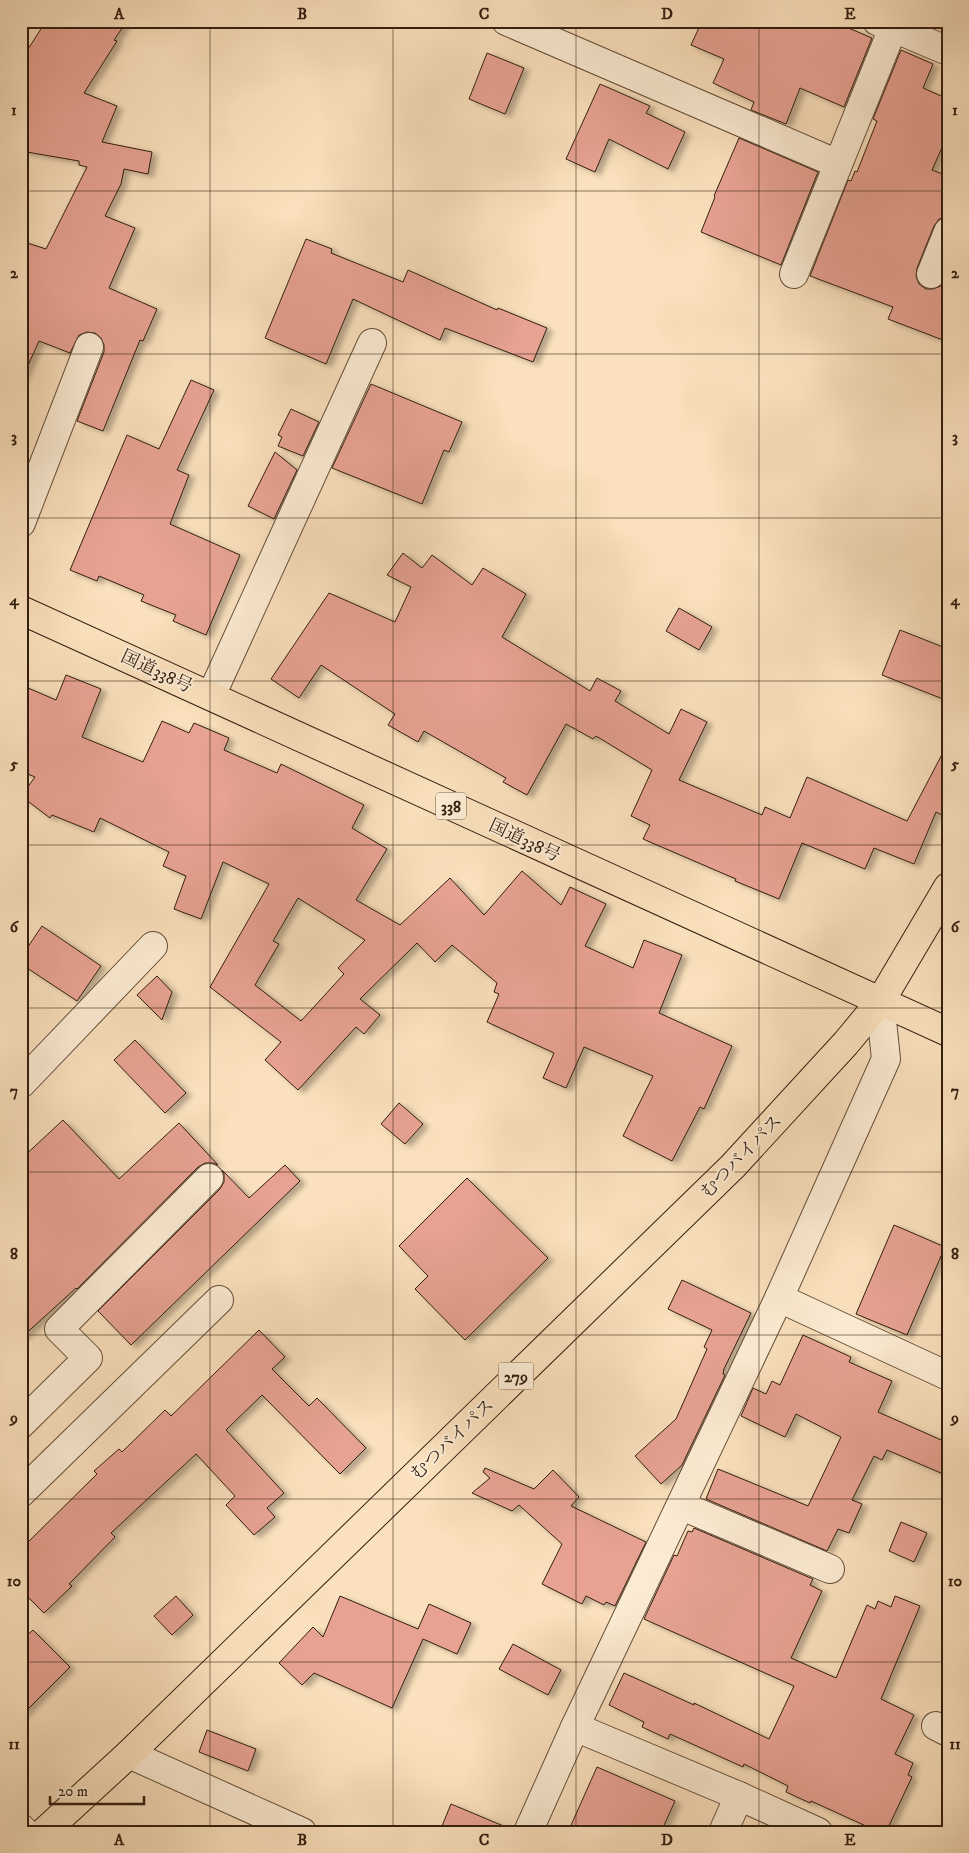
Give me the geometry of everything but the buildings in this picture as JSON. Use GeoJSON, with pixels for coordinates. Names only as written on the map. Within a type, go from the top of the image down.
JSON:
{"type":"FeatureCollection","features":[{"type":"Feature","properties":{"kind":"highway","name":"国道338号"},"geometry":{"type":"LineString","coordinates":[[21,610],[948,1032]]}},
{"type":"Feature","properties":{"kind":"highway","name":"むつバイパス"},"geometry":{"type":"LineString","coordinates":[[44,1832],[129,1754],[733,1166],[846,1043],[880,1002],[948,887]]}},
{"type":"Feature","properties":{"kind":"street"},"geometry":{"type":"LineString","coordinates":[[506,21],[838,164]]}},
{"type":"Feature","properties":{"kind":"street"},"geometry":{"type":"LineString","coordinates":[[794,274],[838,164],[885,25],[948,52]]}},
{"type":"Feature","properties":{"kind":"street"},"geometry":{"type":"LineString","coordinates":[[931,274],[948,232]]}},
{"type":"Feature","properties":{"kind":"street"},"geometry":{"type":"LineString","coordinates":[[211,696],[372,343]]}},
{"type":"Feature","properties":{"kind":"street"},"geometry":{"type":"LineString","coordinates":[[21,523],[88,347]]}},
{"type":"Feature","properties":{"kind":"street"},"geometry":{"type":"LineString","coordinates":[[21,1084],[153,946]]}},
{"type":"Feature","properties":{"kind":"street"},"geometry":{"type":"LineString","coordinates":[[528,1832],[575,1727],[682,1506],[779,1298],[886,1059],[880,1002]]}},
{"type":"Feature","properties":{"kind":"street"},"geometry":{"type":"LineString","coordinates":[[21,1424],[88,1358],[59,1329],[209,1178]]}},
{"type":"Feature","properties":{"kind":"street"},"geometry":{"type":"LineString","coordinates":[[779,1298],[948,1376]]}},
{"type":"Feature","properties":{"kind":"street"},"geometry":{"type":"LineString","coordinates":[[21,1492],[219,1300]]}},
{"type":"Feature","properties":{"kind":"street"},"geometry":{"type":"LineString","coordinates":[[682,1506],[830,1569]]}},
{"type":"Feature","properties":{"kind":"street"},"geometry":{"type":"LineString","coordinates":[[575,1727],[739,1796],[818,1832]]}},
{"type":"Feature","properties":{"kind":"street"},"geometry":{"type":"LineString","coordinates":[[129,1754],[302,1832]]}},
{"type":"Feature","properties":{"kind":"street"},"geometry":{"type":"LineString","coordinates":[[723,1832],[739,1796]]}},
{"type":"Feature","properties":{"kind":"street"},"geometry":{"type":"LineString","coordinates":[[21,1828],[25,1832]]}}]}
